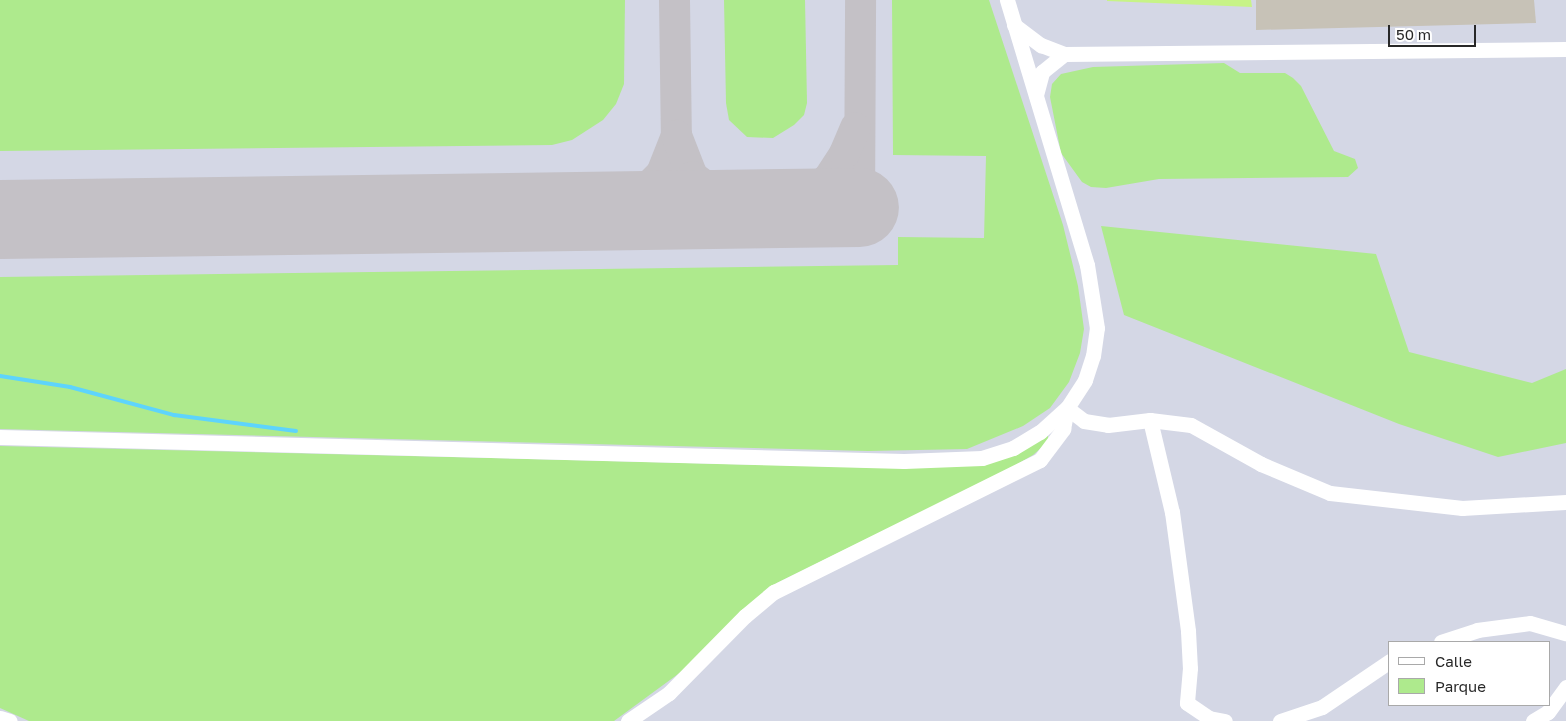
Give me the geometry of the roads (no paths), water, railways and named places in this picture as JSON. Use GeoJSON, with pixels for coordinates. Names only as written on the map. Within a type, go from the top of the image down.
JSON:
{"type":"FeatureCollection","features":[{"type":"Feature","properties":{"kind":"lane"},"geometry":{"type":"LineString","coordinates":[[0,437],[951,461],[982,458],[1013,448],[1040,432],[1067,408],[1085,380],[1093,356],[1096,328],[1087,266],[1006,0]]}},
{"type":"Feature","properties":{"kind":"lane"},"geometry":{"type":"LineString","coordinates":[[1014,24],[1028,37],[1064,54],[1566,49]]}},
{"type":"Feature","properties":{"kind":"lane"},"geometry":{"type":"LineString","coordinates":[[1035,96],[1042,72],[1064,54]]}},
{"type":"Feature","properties":{"kind":"lane"},"geometry":{"type":"LineString","coordinates":[[1067,408],[1084,421],[1108,425],[1150,420],[1191,425],[1261,464],[1330,493],[1462,508],[1566,502]]}},
{"type":"Feature","properties":{"kind":"lane"},"geometry":{"type":"LineString","coordinates":[[628,721],[669,693],[745,616],[774,592],[1040,460],[1063,429],[1067,408]]}},
{"type":"Feature","properties":{"kind":"lane"},"geometry":{"type":"LineString","coordinates":[[1150,420],[1172,512],[1188,631],[1190,668],[1187,703],[1209,718],[1225,721]]}},
{"type":"Feature","properties":{"kind":"lane"},"geometry":{"type":"LineString","coordinates":[[1444,641],[1477,630],[1530,623],[1566,634]]}},
{"type":"Feature","properties":{"kind":"lane"},"geometry":{"type":"LineString","coordinates":[[1280,721],[1322,706],[1388,662]]}},
{"type":"Feature","properties":{"kind":"lane"},"geometry":{"type":"LineString","coordinates":[[1533,721],[1548,712],[1566,687]]}},
{"type":"Feature","properties":{"kind":"lane"},"geometry":{"type":"LineString","coordinates":[[0,718],[10,721]]}},
{"type":"Feature","properties":{"kind":"waterway"},"geometry":{"type":"LineString","coordinates":[[0,376],[70,387],[174,415],[296,431]]}}]}
